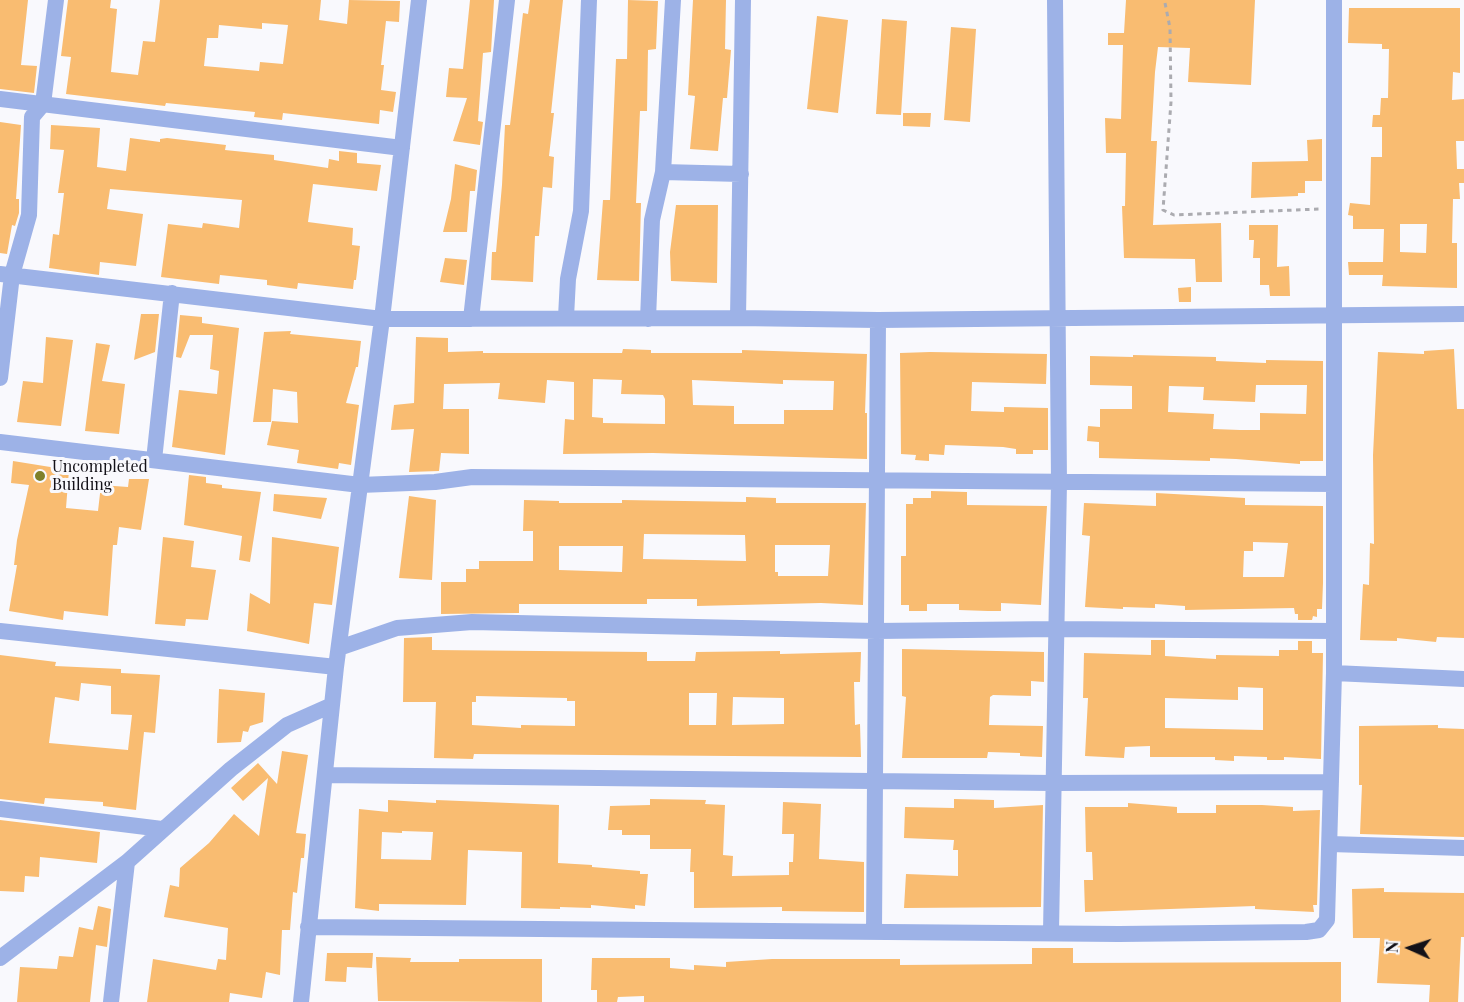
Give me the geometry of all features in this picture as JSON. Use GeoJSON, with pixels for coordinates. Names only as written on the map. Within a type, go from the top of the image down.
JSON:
{"type":"FeatureCollection","features":[{"type":"Feature","properties":{"kind":"street"},"geometry":{"type":"LineString","coordinates":[[0,378],[6,274],[28,216],[32,117],[43,104],[56,0]]}},
{"type":"Feature","properties":{"kind":"street"},"geometry":{"type":"LineString","coordinates":[[301,1002],[336,667],[382,319],[419,0]]}},
{"type":"Feature","properties":{"kind":"street"},"geometry":{"type":"LineString","coordinates":[[471,319],[507,0]]}},
{"type":"Feature","properties":{"kind":"street"},"geometry":{"type":"LineString","coordinates":[[566,317],[568,279],[581,211],[590,0]]}},
{"type":"Feature","properties":{"kind":"street"},"geometry":{"type":"LineString","coordinates":[[648,319],[652,220],[663,172],[674,0]]}},
{"type":"Feature","properties":{"kind":"street"},"geometry":{"type":"LineString","coordinates":[[738,318],[743,0]]}},
{"type":"Feature","properties":{"kind":"street"},"geometry":{"type":"LineString","coordinates":[[1051,932],[1059,482],[1055,0]]}},
{"type":"Feature","properties":{"kind":"street"},"geometry":{"type":"LineString","coordinates":[[308,927],[874,932],[1306,933],[1319,930],[1327,920],[1334,673],[1334,0]]}},
{"type":"Feature","properties":{"kind":"street"},"geometry":{"type":"LineString","coordinates":[[0,99],[402,148]]}},
{"type":"Feature","properties":{"kind":"street"},"geometry":{"type":"LineString","coordinates":[[663,172],[741,174]]}},
{"type":"Feature","properties":{"kind":"street"},"geometry":{"type":"LineString","coordinates":[[6,274],[382,319],[566,317],[878,320],[1464,314]]}},
{"type":"Feature","properties":{"kind":"street"},"geometry":{"type":"LineString","coordinates":[[154,460],[172,293]]}},
{"type":"Feature","properties":{"kind":"street"},"geometry":{"type":"LineString","coordinates":[[874,932],[878,320]]}},
{"type":"Feature","properties":{"kind":"street"},"geometry":{"type":"LineString","coordinates":[[0,442],[360,485],[435,482],[472,477],[1334,484]]}},
{"type":"Feature","properties":{"kind":"street"},"geometry":{"type":"LineString","coordinates":[[339,648],[397,628],[472,622],[876,631],[1056,629],[1334,631]]}},
{"type":"Feature","properties":{"kind":"street"},"geometry":{"type":"LineString","coordinates":[[0,631],[336,667]]}},
{"type":"Feature","properties":{"kind":"street"},"geometry":{"type":"LineString","coordinates":[[1334,673],[1464,679]]}},
{"type":"Feature","properties":{"kind":"street"},"geometry":{"type":"LineString","coordinates":[[0,958],[128,862],[162,829],[287,725],[332,705]]}},
{"type":"Feature","properties":{"kind":"street"},"geometry":{"type":"LineString","coordinates":[[325,775],[1053,783],[1331,782]]}},
{"type":"Feature","properties":{"kind":"street"},"geometry":{"type":"LineString","coordinates":[[0,809],[162,829]]}},
{"type":"Feature","properties":{"kind":"street"},"geometry":{"type":"LineString","coordinates":[[1330,844],[1464,848]]}},
{"type":"Feature","properties":{"kind":"street"},"geometry":{"type":"LineString","coordinates":[[111,1002],[128,862]]}},
{"type":"Feature","properties":{"kind":"path"},"geometry":{"type":"LineString","coordinates":[[1166,3],[1170,28],[1171,102],[1163,210],[1174,215],[1334,208]]}},
{"type":"Feature","properties":{"kind":"building"},"geometry":{"type":"Polygon","coordinates":[[[0,0],[28,0],[21,65],[37,66],[34,93],[0,89],[0,0]]]}},
{"type":"Feature","properties":{"kind":"building"},"geometry":{"type":"Polygon","coordinates":[[[68,0],[111,0],[110,8],[117,9],[111,72],[138,75],[143,41],[155,42],[160,0],[321,0],[319,20],[347,24],[349,0],[400,1],[399,22],[386,21],[381,65],[384,65],[381,90],[396,92],[393,112],[380,110],[379,124],[283,113],[282,120],[254,117],[255,112],[166,103],[165,106],[66,94],[71,57],[61,56],[68,0]],[[262,23],[262,29],[219,25],[218,38],[207,38],[204,66],[259,71],[260,62],[283,64],[288,25],[262,23]]]}},
{"type":"Feature","properties":{"kind":"building"},"geometry":{"type":"Polygon","coordinates":[[[470,0],[494,0],[491,52],[483,53],[478,121],[483,122],[480,145],[453,141],[467,98],[446,97],[449,68],[463,69],[470,0]]]}},
{"type":"Feature","properties":{"kind":"building"},"geometry":{"type":"Polygon","coordinates":[[[530,0],[563,0],[551,113],[554,113],[549,156],[554,157],[552,188],[543,187],[539,236],[535,236],[533,282],[491,280],[492,252],[496,252],[505,125],[510,125],[523,13],[528,14],[530,0]]]}},
{"type":"Feature","properties":{"kind":"building"},"geometry":{"type":"Polygon","coordinates":[[[628,0],[658,1],[656,49],[648,50],[647,111],[640,111],[636,203],[641,203],[639,281],[597,280],[603,200],[610,200],[616,59],[627,59],[628,0]]]}},
{"type":"Feature","properties":{"kind":"building"},"geometry":{"type":"Polygon","coordinates":[[[693,0],[726,0],[725,49],[731,50],[727,98],[723,98],[718,151],[690,149],[695,96],[688,95],[693,0]]]}},
{"type":"Feature","properties":{"kind":"building"},"geometry":{"type":"Polygon","coordinates":[[[1126,0],[1255,0],[1251,85],[1188,82],[1190,48],[1158,47],[1155,72],[1151,141],[1157,141],[1153,225],[1221,223],[1222,282],[1196,282],[1195,259],[1124,258],[1122,206],[1125,206],[1126,153],[1106,153],[1105,118],[1121,119],[1123,45],[1108,45],[1108,33],[1124,33],[1126,0]]]}},
{"type":"Feature","properties":{"kind":"building"},"geometry":{"type":"Polygon","coordinates":[[[1349,8],[1460,8],[1460,73],[1453,72],[1452,100],[1464,99],[1464,141],[1456,141],[1457,169],[1464,169],[1464,183],[1459,183],[1460,199],[1453,199],[1452,243],[1457,243],[1457,288],[1382,286],[1383,275],[1349,275],[1348,262],[1383,262],[1384,229],[1353,229],[1353,216],[1348,215],[1350,203],[1370,205],[1371,157],[1382,157],[1382,127],[1372,127],[1373,115],[1380,115],[1381,98],[1388,98],[1389,49],[1382,49],[1382,44],[1348,43],[1349,8]],[[1400,224],[1400,252],[1426,253],[1427,224],[1400,224]]]}},
{"type":"Feature","properties":{"kind":"building"},"geometry":{"type":"Polygon","coordinates":[[[817,16],[848,20],[838,113],[807,109],[817,16]]]}},
{"type":"Feature","properties":{"kind":"building"},"geometry":{"type":"Polygon","coordinates":[[[882,19],[907,21],[901,115],[876,114],[882,19]]]}},
{"type":"Feature","properties":{"kind":"building"},"geometry":{"type":"Polygon","coordinates":[[[951,27],[976,29],[970,122],[944,120],[951,27]]]}},
{"type":"Feature","properties":{"kind":"building"},"geometry":{"type":"Polygon","coordinates":[[[903,113],[931,113],[930,127],[903,126],[903,113]]]}},
{"type":"Feature","properties":{"kind":"building"},"geometry":{"type":"Polygon","coordinates":[[[0,122],[21,125],[16,199],[19,199],[19,213],[15,226],[12,225],[7,254],[0,253],[0,122]]]}},
{"type":"Feature","properties":{"kind":"building"},"geometry":{"type":"Polygon","coordinates":[[[51,125],[100,128],[97,167],[126,171],[130,138],[160,142],[160,139],[167,138],[226,145],[225,150],[274,155],[274,160],[328,168],[329,159],[339,161],[339,151],[357,153],[357,163],[381,165],[377,191],[313,184],[308,222],[353,228],[352,245],[360,246],[353,289],[298,283],[297,289],[267,285],[267,280],[220,275],[219,284],[161,277],[168,224],[202,228],[203,223],[239,228],[242,200],[110,189],[107,209],[143,214],[136,266],[100,262],[99,275],[49,268],[53,234],[59,235],[64,193],[58,193],[64,150],[50,149],[51,125]]]}},
{"type":"Feature","properties":{"kind":"building"},"geometry":{"type":"Polygon","coordinates":[[[1322,139],[1322,181],[1305,181],[1305,193],[1298,193],[1298,196],[1251,198],[1252,162],[1308,161],[1307,140],[1322,139]]]}},
{"type":"Feature","properties":{"kind":"building"},"geometry":{"type":"Polygon","coordinates":[[[455,164],[477,170],[475,191],[470,191],[467,232],[443,232],[451,199],[455,164]]]}},
{"type":"Feature","properties":{"kind":"building"},"geometry":{"type":"Polygon","coordinates":[[[676,205],[718,205],[717,283],[671,281],[670,252],[676,205]]]}},
{"type":"Feature","properties":{"kind":"building"},"geometry":{"type":"Polygon","coordinates":[[[1249,225],[1278,225],[1277,267],[1289,266],[1290,296],[1270,296],[1269,285],[1260,285],[1260,258],[1253,258],[1254,240],[1249,240],[1249,225]]]}},
{"type":"Feature","properties":{"kind":"building"},"geometry":{"type":"Polygon","coordinates":[[[445,258],[467,260],[464,285],[440,282],[445,258]]]}},
{"type":"Feature","properties":{"kind":"building"},"geometry":{"type":"Polygon","coordinates":[[[1191,287],[1191,302],[1179,302],[1178,288],[1191,287]]]}},
{"type":"Feature","properties":{"kind":"building"},"geometry":{"type":"Polygon","coordinates":[[[141,314],[159,314],[155,352],[134,360],[141,314]]]}},
{"type":"Feature","properties":{"kind":"building"},"geometry":{"type":"Polygon","coordinates":[[[180,315],[202,317],[202,323],[239,328],[225,455],[172,447],[179,390],[217,394],[219,371],[210,369],[213,335],[190,335],[181,358],[176,357],[180,315]]]}},
{"type":"Feature","properties":{"kind":"building"},"geometry":{"type":"Polygon","coordinates":[[[291,331],[290,334],[361,341],[358,367],[356,367],[346,403],[359,405],[351,465],[339,463],[338,469],[297,463],[299,450],[267,445],[272,421],[298,423],[297,392],[273,389],[271,422],[253,422],[264,332],[291,331]]]}},
{"type":"Feature","properties":{"kind":"building"},"geometry":{"type":"Polygon","coordinates":[[[46,337],[73,340],[61,426],[17,422],[23,381],[43,383],[46,337]]]}},
{"type":"Feature","properties":{"kind":"building"},"geometry":{"type":"Polygon","coordinates":[[[416,337],[448,338],[448,352],[622,353],[623,349],[651,350],[651,353],[742,353],[742,350],[867,354],[865,413],[867,413],[867,459],[653,453],[563,454],[565,419],[574,420],[574,382],[547,380],[545,403],[498,399],[500,383],[444,384],[443,409],[469,409],[469,454],[441,453],[439,471],[409,472],[414,429],[391,430],[394,405],[414,403],[416,337]],[[593,379],[592,417],[603,418],[603,423],[665,424],[663,395],[621,394],[622,380],[593,379]],[[692,380],[693,405],[734,406],[734,424],[784,424],[784,410],[833,410],[834,381],[783,380],[783,384],[692,380]]]}},
{"type":"Feature","properties":{"kind":"building"},"geometry":{"type":"Polygon","coordinates":[[[96,343],[110,345],[102,381],[125,384],[119,434],[85,431],[96,343]]]}},
{"type":"Feature","properties":{"kind":"building"},"geometry":{"type":"Polygon","coordinates":[[[1454,349],[1457,409],[1464,409],[1464,638],[1437,637],[1436,642],[1397,638],[1397,641],[1360,640],[1363,584],[1369,585],[1370,543],[1374,544],[1373,455],[1378,352],[1424,354],[1424,351],[1454,349]]]}},
{"type":"Feature","properties":{"kind":"building"},"geometry":{"type":"Polygon","coordinates":[[[900,353],[1047,354],[1046,384],[972,382],[971,411],[1004,412],[1004,407],[1048,408],[1048,450],[1033,450],[1033,454],[1016,454],[1016,449],[1003,447],[945,445],[944,455],[929,454],[929,461],[915,460],[916,455],[901,454],[900,353]]]}},
{"type":"Feature","properties":{"kind":"building"},"geometry":{"type":"Polygon","coordinates":[[[1133,355],[1216,357],[1216,361],[1266,363],[1266,360],[1323,361],[1323,461],[1300,461],[1300,464],[1210,458],[1210,461],[1099,458],[1099,442],[1087,441],[1088,426],[1100,427],[1100,409],[1132,409],[1132,386],[1090,385],[1090,356],[1133,357],[1133,355]],[[1256,385],[1255,402],[1203,400],[1204,387],[1169,386],[1168,412],[1214,414],[1213,429],[1260,430],[1260,413],[1306,414],[1307,385],[1256,385]]]}},
{"type":"Feature","properties":{"kind":"building"},"geometry":{"type":"Polygon","coordinates":[[[13,461],[69,470],[66,508],[98,511],[101,485],[128,487],[129,479],[149,479],[141,530],[119,527],[117,545],[113,545],[108,616],[64,611],[63,620],[9,611],[17,565],[14,565],[17,540],[29,485],[11,483],[13,461]]]}},
{"type":"Feature","properties":{"kind":"building"},"geometry":{"type":"Polygon","coordinates":[[[189,475],[206,477],[206,483],[222,485],[222,488],[261,492],[250,562],[239,560],[242,536],[184,525],[189,475]]]}},
{"type":"Feature","properties":{"kind":"building"},"geometry":{"type":"Polygon","coordinates":[[[931,491],[967,492],[967,505],[1047,506],[1041,605],[1001,603],[1001,611],[988,611],[959,610],[959,604],[927,604],[927,611],[909,611],[909,605],[901,605],[901,556],[906,556],[906,504],[913,504],[913,498],[931,498],[931,491]]]}},
{"type":"Feature","properties":{"kind":"building"},"geometry":{"type":"Polygon","coordinates":[[[1156,493],[1245,498],[1245,505],[1323,506],[1322,609],[1317,609],[1317,617],[1313,616],[1312,620],[1298,620],[1298,614],[1295,614],[1294,608],[1185,610],[1185,606],[1155,604],[1155,608],[1085,607],[1090,536],[1082,535],[1084,503],[1156,506],[1156,493]],[[1253,542],[1253,551],[1244,551],[1243,577],[1284,577],[1288,543],[1253,542]]]}},
{"type":"Feature","properties":{"kind":"building"},"geometry":{"type":"Polygon","coordinates":[[[274,494],[327,498],[321,519],[273,511],[274,494]]]}},
{"type":"Feature","properties":{"kind":"building"},"geometry":{"type":"Polygon","coordinates":[[[409,496],[436,500],[432,580],[399,578],[409,496]]]}},
{"type":"Feature","properties":{"kind":"building"},"geometry":{"type":"Polygon","coordinates":[[[746,497],[776,498],[776,503],[866,503],[863,605],[821,603],[697,606],[697,599],[647,599],[647,604],[519,604],[519,613],[441,614],[441,582],[466,582],[466,569],[479,569],[479,561],[533,561],[533,531],[523,531],[524,500],[559,501],[559,503],[622,503],[622,500],[746,502],[746,497]],[[644,534],[643,559],[746,561],[745,535],[644,534]],[[775,545],[775,572],[778,572],[778,576],[828,576],[830,545],[775,545]],[[559,546],[559,570],[622,572],[623,546],[559,546]]]}},
{"type":"Feature","properties":{"kind":"building"},"geometry":{"type":"Polygon","coordinates":[[[163,537],[194,541],[191,567],[216,570],[208,620],[186,619],[185,626],[155,624],[163,537]]]}},
{"type":"Feature","properties":{"kind":"building"},"geometry":{"type":"Polygon","coordinates":[[[272,537],[339,547],[332,605],[314,603],[309,644],[247,631],[250,593],[270,604],[272,537]]]}},
{"type":"Feature","properties":{"kind":"building"},"geometry":{"type":"Polygon","coordinates":[[[432,637],[432,650],[647,652],[647,661],[695,661],[696,652],[780,651],[780,654],[861,652],[860,682],[854,682],[855,725],[860,724],[861,757],[474,754],[473,759],[434,758],[436,702],[403,702],[404,638],[432,637]],[[689,693],[689,725],[716,725],[717,693],[689,693]],[[476,696],[476,702],[472,702],[472,725],[521,728],[521,725],[575,726],[575,701],[567,701],[567,698],[476,696]],[[733,697],[732,725],[784,724],[784,698],[733,697]]]}},
{"type":"Feature","properties":{"kind":"building"},"geometry":{"type":"Polygon","coordinates":[[[1151,640],[1165,640],[1165,656],[1216,659],[1216,655],[1279,656],[1279,650],[1298,650],[1298,641],[1312,641],[1312,653],[1323,653],[1321,759],[1284,757],[1284,760],[1267,760],[1267,757],[1234,756],[1234,761],[1215,760],[1215,757],[1150,757],[1150,746],[1125,747],[1124,758],[1085,756],[1088,698],[1083,698],[1084,653],[1151,655],[1151,640]],[[1238,687],[1238,700],[1165,698],[1165,728],[1263,730],[1263,688],[1238,687]]]}},
{"type":"Feature","properties":{"kind":"building"},"geometry":{"type":"Polygon","coordinates":[[[902,649],[1044,652],[1044,682],[1031,681],[1031,696],[993,695],[990,697],[989,725],[1043,726],[1042,757],[1020,756],[1020,753],[988,752],[987,758],[902,758],[906,697],[902,696],[902,649]]]}},
{"type":"Feature","properties":{"kind":"building"},"geometry":{"type":"Polygon","coordinates":[[[0,655],[56,662],[55,666],[121,669],[121,673],[160,675],[155,733],[144,732],[136,810],[103,806],[103,802],[45,798],[44,804],[0,799],[0,655]],[[81,683],[79,701],[55,697],[49,743],[128,750],[132,715],[111,714],[111,686],[81,683]]]}},
{"type":"Feature","properties":{"kind":"building"},"geometry":{"type":"Polygon","coordinates":[[[219,689],[265,693],[263,722],[250,726],[248,732],[243,731],[241,742],[217,743],[219,689]]]}},
{"type":"Feature","properties":{"kind":"building"},"geometry":{"type":"Polygon","coordinates":[[[1438,725],[1438,728],[1464,729],[1464,837],[1360,834],[1362,785],[1359,785],[1359,726],[1438,725]]]}},
{"type":"Feature","properties":{"kind":"building"},"geometry":{"type":"Polygon","coordinates":[[[282,751],[308,755],[296,833],[306,834],[304,858],[301,858],[297,893],[293,892],[290,930],[282,930],[280,975],[266,972],[262,998],[230,993],[229,1002],[147,1002],[153,959],[216,970],[218,959],[226,960],[228,928],[164,917],[170,885],[179,887],[180,868],[209,843],[234,814],[259,836],[268,778],[243,801],[231,788],[258,763],[277,784],[282,751]]]}},
{"type":"Feature","properties":{"kind":"building"},"geometry":{"type":"Polygon","coordinates":[[[650,799],[706,800],[705,804],[725,805],[723,855],[733,856],[732,876],[789,875],[789,862],[793,862],[794,834],[782,834],[783,802],[821,804],[819,859],[864,862],[864,912],[782,911],[782,907],[694,908],[694,872],[690,872],[691,849],[650,849],[650,835],[622,835],[622,830],[608,830],[610,806],[650,805],[650,799]]]}},
{"type":"Feature","properties":{"kind":"building"},"geometry":{"type":"Polygon","coordinates":[[[954,799],[994,800],[994,808],[1043,805],[1041,907],[904,908],[906,874],[958,876],[958,850],[953,850],[954,840],[904,838],[905,807],[954,808],[954,799]]]}},
{"type":"Feature","properties":{"kind":"building"},"geometry":{"type":"Polygon","coordinates":[[[388,800],[559,805],[558,863],[592,865],[592,867],[640,871],[640,874],[648,874],[645,906],[635,905],[635,909],[591,905],[591,908],[521,908],[522,852],[468,850],[466,905],[379,904],[379,911],[355,908],[359,809],[388,812],[388,800]],[[382,832],[381,859],[431,860],[433,832],[382,832]]]}},
{"type":"Feature","properties":{"kind":"building"},"geometry":{"type":"Polygon","coordinates":[[[1128,803],[1177,807],[1177,813],[1216,813],[1216,805],[1293,807],[1293,811],[1320,810],[1317,905],[1313,905],[1314,912],[1255,909],[1255,906],[1085,912],[1084,880],[1093,880],[1092,852],[1086,852],[1085,807],[1128,807],[1128,803]]]}},
{"type":"Feature","properties":{"kind":"building"},"geometry":{"type":"Polygon","coordinates":[[[0,820],[100,832],[97,863],[40,857],[39,877],[25,876],[24,892],[0,891],[0,820]]]}},
{"type":"Feature","properties":{"kind":"building"},"geometry":{"type":"Polygon","coordinates":[[[1384,888],[1384,892],[1464,893],[1464,937],[1461,937],[1458,1002],[1429,1002],[1430,985],[1377,983],[1380,938],[1353,938],[1352,889],[1384,888]]]}},
{"type":"Feature","properties":{"kind":"building"},"geometry":{"type":"Polygon","coordinates":[[[98,906],[111,909],[107,947],[96,945],[90,1002],[17,1002],[20,967],[57,969],[59,956],[73,957],[79,927],[93,930],[98,906]]]}},
{"type":"Feature","properties":{"kind":"building"},"geometry":{"type":"Polygon","coordinates":[[[1032,948],[1073,948],[1073,963],[1341,962],[1341,1002],[644,1002],[644,996],[618,997],[617,1002],[597,1002],[597,990],[591,990],[592,958],[670,958],[670,968],[694,970],[694,965],[726,967],[726,962],[772,959],[900,959],[900,965],[1032,964],[1032,948]]]}},
{"type":"Feature","properties":{"kind":"building"},"geometry":{"type":"Polygon","coordinates":[[[327,953],[373,953],[372,968],[347,967],[346,982],[325,981],[327,953]]]}},
{"type":"Feature","properties":{"kind":"building"},"geometry":{"type":"Polygon","coordinates":[[[376,957],[411,958],[410,962],[459,962],[459,959],[542,959],[542,1002],[378,1001],[376,957]]]}},
{"type":"Feature","properties":{"kind":"place","name":"Uncompleted Building"},"geometry":{"type":"Point","coordinates":[40,476]}}]}
